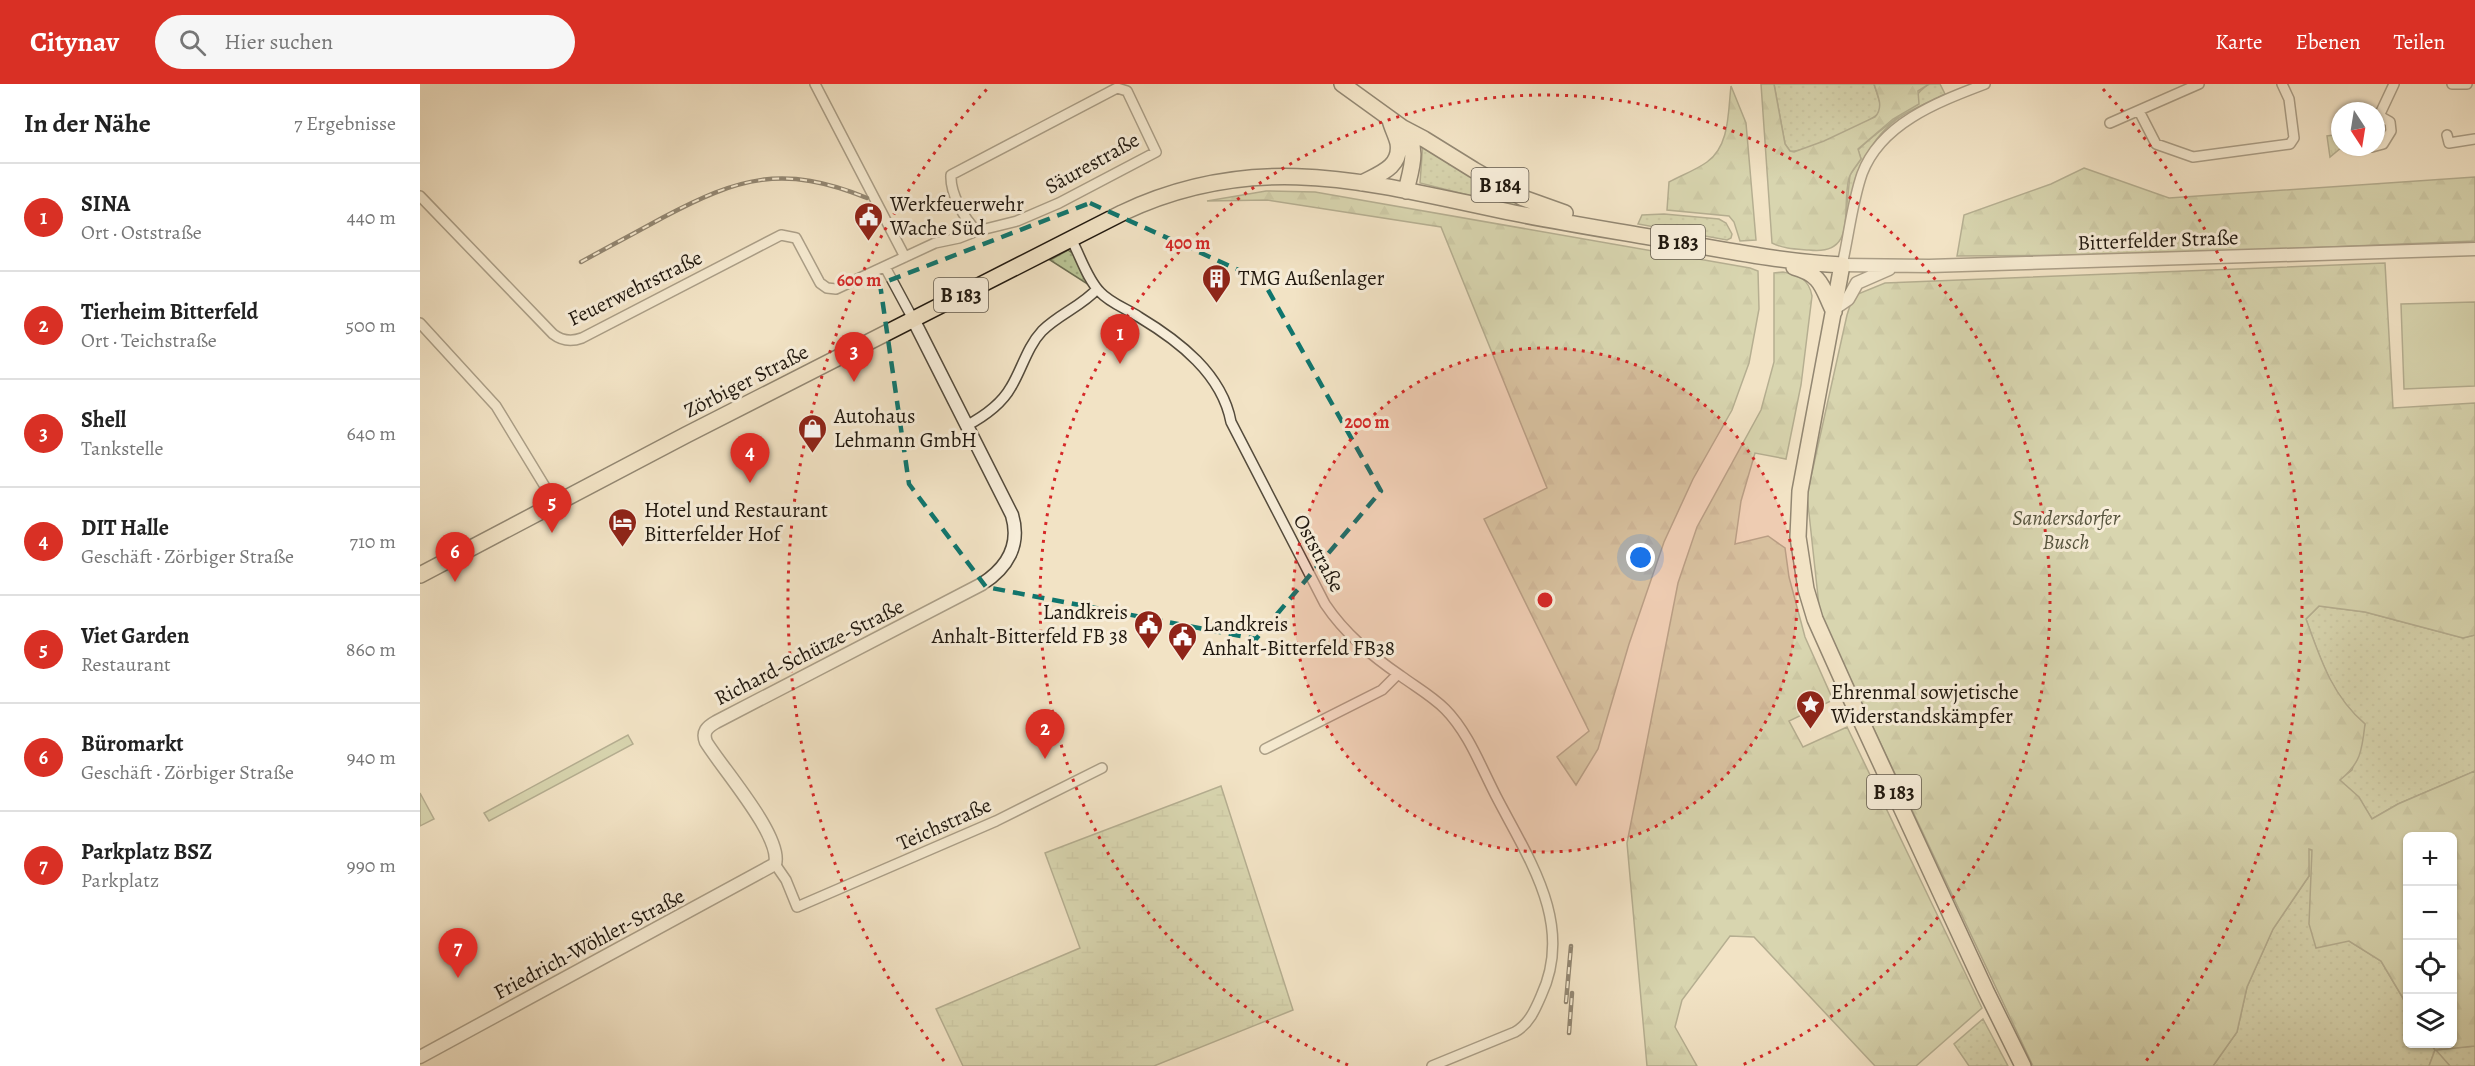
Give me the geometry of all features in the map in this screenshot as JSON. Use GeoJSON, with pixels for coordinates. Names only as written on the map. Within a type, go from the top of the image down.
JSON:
{"type":"FeatureCollection","features":[{"type":"Feature","properties":{"kind":"main road","name":"B 184"},"geometry":{"type":"LineString","coordinates":[[1342,84],[1396,124],[1523,198],[1547,208],[1587,218],[1603,228]]}},
{"type":"Feature","properties":{"kind":"main road"},"geometry":{"type":"LineString","coordinates":[[1362,183],[1388,170],[1396,161],[1398,146],[1396,124]]}},
{"type":"Feature","properties":{"kind":"main road"},"geometry":{"type":"LineString","coordinates":[[1396,124],[1410,138],[1413,150],[1406,191]]}},
{"type":"Feature","properties":{"kind":"main road","name":"Zörbiger Straße"},"geometry":{"type":"LineString","coordinates":[[420,575],[555,503],[1149,201],[1221,180],[1299,176],[1362,183],[1406,191]]}},
{"type":"Feature","properties":{"kind":"main road","name":"B 183"},"geometry":{"type":"LineString","coordinates":[[1406,191],[1752,254],[1842,265],[1800,491],[1798,537],[1808,598],[1820,631],[1850,697],[1986,991],[2024,1066]]}},
{"type":"Feature","properties":{"kind":"main road","name":"B 183"},"geometry":{"type":"LineString","coordinates":[[1784,259],[1794,267],[1804,269],[1817,278],[1835,310]]}},
{"type":"Feature","properties":{"kind":"street"},"geometry":{"type":"LineString","coordinates":[[815,84],[905,256]]}},
{"type":"Feature","properties":{"kind":"street"},"geometry":{"type":"LineString","coordinates":[[1842,265],[1862,175],[1879,144],[1895,128],[1910,119],[1959,94],[1985,84]]}},
{"type":"Feature","properties":{"kind":"street"},"geometry":{"type":"LineString","coordinates":[[2110,123],[2200,84],[2208,84]]}},
{"type":"Feature","properties":{"kind":"street"},"geometry":{"type":"LineString","coordinates":[[2139,111],[2156,144],[2193,157],[2290,144],[2294,138],[2289,99],[2282,84]]}},
{"type":"Feature","properties":{"kind":"street"},"geometry":{"type":"LineString","coordinates":[[2384,102],[2394,84]]}},
{"type":"Feature","properties":{"kind":"street"},"geometry":{"type":"LineString","coordinates":[[2452,84],[2467,84]]}},
{"type":"Feature","properties":{"kind":"street","name":"Säurestraße"},"geometry":{"type":"LineString","coordinates":[[885,267],[935,243],[1017,221],[1059,203],[1156,152],[1127,91],[1118,88],[951,175],[950,185],[970,224],[977,231]]}},
{"type":"Feature","properties":{"kind":"street"},"geometry":{"type":"LineString","coordinates":[[2385,119],[2390,122],[2391,131],[2385,141]]}},
{"type":"Feature","properties":{"kind":"street"},"geometry":{"type":"LineString","coordinates":[[2447,135],[2449,143],[2475,139]]}},
{"type":"Feature","properties":{"kind":"street","name":"Feuerwehrstraße"},"geometry":{"type":"LineString","coordinates":[[420,196],[553,334],[567,341],[582,338],[781,235],[792,236],[798,241],[818,280],[827,288],[841,289],[885,267]]}},
{"type":"Feature","properties":{"kind":"street","name":"Oststraße"},"geometry":{"type":"LineString","coordinates":[[1071,239],[1097,289],[1103,295],[1165,333],[1189,353],[1212,377],[1226,403],[1231,422],[1325,604],[1348,633],[1398,674],[1436,701],[1461,730],[1542,887],[1552,925],[1553,949],[1550,975],[1534,1011],[1524,1027],[1432,1066]]}},
{"type":"Feature","properties":{"kind":"street","name":"Bitterfelder Straße"},"geometry":{"type":"LineString","coordinates":[[1842,265],[1893,267],[2475,249]]}},
{"type":"Feature","properties":{"kind":"street"},"geometry":{"type":"LineString","coordinates":[[885,267],[914,319],[966,426],[984,416],[1005,396],[1024,359],[1044,329],[1097,289]]}},
{"type":"Feature","properties":{"kind":"street"},"geometry":{"type":"LineString","coordinates":[[1835,310],[1848,299],[1857,283],[1893,267]]}},
{"type":"Feature","properties":{"kind":"street"},"geometry":{"type":"LineString","coordinates":[[420,323],[496,406],[555,503]]}},
{"type":"Feature","properties":{"kind":"street","name":"Richard-Schütze-Straße"},"geometry":{"type":"LineString","coordinates":[[775,864],[776,853],[767,831],[710,748],[704,733],[716,722],[982,584],[1002,567],[1015,543],[1015,526],[1010,509],[966,426]]}},
{"type":"Feature","properties":{"kind":"street"},"geometry":{"type":"LineString","coordinates":[[1265,749],[1382,690],[1398,674]]}},
{"type":"Feature","properties":{"kind":"street","name":"Teichstraße"},"geometry":{"type":"LineString","coordinates":[[775,864],[786,880],[797,907],[996,821],[1102,768]]}},
{"type":"Feature","properties":{"kind":"street","name":"Friedrich-Wöhler-Straße"},"geometry":{"type":"LineString","coordinates":[[420,1057],[775,864]]}},
{"type":"Feature","properties":{"kind":"highlighted area"},"geometry":{"type":"Polygon","coordinates":[[[1090,203],[1263,281],[1381,491],[1256,639],[986,587],[909,484],[880,284],[1090,203]]]}},
{"type":"Feature","properties":{"kind":"green space"},"geometry":{"type":"Polygon","coordinates":[[[1761,84],[1774,84],[1785,144],[1790,151],[1794,152],[1824,141],[1875,117],[1880,105],[1874,84],[1929,84],[1918,91],[1919,104],[1893,119],[1858,149],[1861,159],[1849,178],[1844,228],[1835,246],[1824,250],[1809,250],[1786,248],[1772,243],[1761,84]]]}},
{"type":"Feature","properties":{"kind":"green space"},"geometry":{"type":"Polygon","coordinates":[[[1774,84],[1874,84],[1880,103],[1880,112],[1864,123],[1836,136],[1790,151],[1785,144],[1774,84]]]}},
{"type":"Feature","properties":{"kind":"green space"},"geometry":{"type":"Polygon","coordinates":[[[1929,84],[1940,84],[1945,94],[1903,115],[1877,138],[1868,152],[1856,183],[1844,233],[1850,175],[1861,159],[1858,150],[1903,112],[1929,84]]]}},
{"type":"Feature","properties":{"kind":"green space"},"geometry":{"type":"Polygon","coordinates":[[[1731,86],[1746,123],[1756,240],[1740,241],[1734,222],[1729,216],[1667,210],[1669,182],[1707,162],[1720,147],[1728,117],[1731,86]]]}},
{"type":"Feature","properties":{"kind":"green space"},"geometry":{"type":"Polygon","coordinates":[[[2331,135],[2330,157],[2327,136],[2331,135]]]}},
{"type":"Feature","properties":{"kind":"green space"},"geometry":{"type":"Polygon","coordinates":[[[1423,142],[1520,200],[1536,212],[1420,183],[1423,142]]]}},
{"type":"Feature","properties":{"kind":"green space"},"geometry":{"type":"Polygon","coordinates":[[[2084,168],[2169,198],[2475,177],[2475,241],[2133,255],[1957,256],[1964,215],[2051,184],[2084,168]]]}},
{"type":"Feature","properties":{"kind":"green space"},"geometry":{"type":"Polygon","coordinates":[[[1266,191],[1315,192],[1758,271],[1759,309],[1749,363],[1732,410],[1693,479],[1664,542],[1629,644],[1598,749],[1576,785],[1557,757],[1589,731],[1484,519],[1547,488],[1441,227],[1267,200],[1207,201],[1266,191]]]}},
{"type":"Feature","properties":{"kind":"green space"},"geometry":{"type":"Polygon","coordinates":[[[1664,214],[1719,219],[1726,223],[1732,234],[1731,238],[1727,240],[1638,224],[1642,215],[1664,214]]]}},
{"type":"Feature","properties":{"kind":"green space"},"geometry":{"type":"Polygon","coordinates":[[[1068,250],[1075,255],[1089,285],[1050,260],[1068,250]]]}},
{"type":"Feature","properties":{"kind":"green space","name":"Sandersdorfer Busch"},"geometry":{"type":"Polygon","coordinates":[[[2385,263],[2393,408],[2475,403],[2475,635],[2463,638],[2365,612],[2319,606],[2306,619],[2328,676],[2344,701],[2365,724],[2363,741],[2356,762],[2340,780],[2359,797],[2372,819],[2398,804],[2475,771],[2475,1046],[2457,1048],[2457,832],[2403,832],[2403,998],[2381,961],[2349,941],[2316,948],[2309,924],[2312,850],[2309,849],[2309,876],[2273,929],[2247,987],[2237,1032],[2213,1066],[2033,1066],[1820,615],[1807,495],[1853,296],[1885,283],[2385,263]]]}},
{"type":"Feature","properties":{"kind":"green space"},"geometry":{"type":"Polygon","coordinates":[[[1783,272],[1806,282],[1812,296],[1801,385],[1786,459],[1755,453],[1741,501],[1735,544],[1768,536],[1785,548],[1789,577],[1805,637],[1833,700],[1789,721],[1803,747],[1847,727],[1982,1008],[1916,1066],[1875,1066],[1754,937],[1730,936],[1682,1000],[1675,1027],[1697,1066],[1647,1066],[1627,843],[1678,583],[1697,527],[1761,410],[1774,362],[1774,273],[1783,272]]]}},
{"type":"Feature","properties":{"kind":"green space"},"geometry":{"type":"Polygon","coordinates":[[[2475,302],[2475,386],[2404,389],[2401,304],[2475,302]]]}},
{"type":"Feature","properties":{"kind":"green space"},"geometry":{"type":"Polygon","coordinates":[[[2319,606],[2365,612],[2463,638],[2475,635],[2475,771],[2398,804],[2372,819],[2358,797],[2339,780],[2352,770],[2365,724],[2353,713],[2335,689],[2316,648],[2306,619],[2319,606]]]}},
{"type":"Feature","properties":{"kind":"green space"},"geometry":{"type":"Polygon","coordinates":[[[628,735],[633,744],[489,821],[484,813],[628,735]]]}},
{"type":"Feature","properties":{"kind":"green space"},"geometry":{"type":"Polygon","coordinates":[[[1221,786],[1293,1010],[1154,1066],[963,1066],[936,1009],[1080,948],[1045,853],[1221,786]]]}},
{"type":"Feature","properties":{"kind":"green space"},"geometry":{"type":"Polygon","coordinates":[[[420,793],[434,819],[420,826],[420,793]]]}},
{"type":"Feature","properties":{"kind":"green space"},"geometry":{"type":"Polygon","coordinates":[[[2308,849],[2312,850],[2349,941],[2381,961],[2403,998],[2403,1048],[2434,1048],[2429,1066],[2213,1066],[2237,1032],[2247,987],[2273,929],[2309,876],[2308,849]]]}},
{"type":"Feature","properties":{"kind":"green space"},"geometry":{"type":"Polygon","coordinates":[[[1983,1019],[2008,1066],[1969,1066],[1954,1044],[1983,1019]]]}},
{"type":"Feature","properties":{"kind":"green space"},"geometry":{"type":"Polygon","coordinates":[[[2475,1046],[2475,1066],[2450,1066],[2435,1050],[2475,1046]]]}},
{"type":"Feature","properties":{"kind":"green space","name":"Sandersdorfer Busch"},"geometry":{"type":"Polygon","coordinates":[[[2434,1048],[2456,1048],[2436,1050],[2450,1066],[2429,1066],[2434,1048]]]}},
{"type":"Feature","properties":{"kind":"railway"},"geometry":{"type":"LineString","coordinates":[[581,262],[689,204],[739,185],[762,180],[810,181],[837,187],[867,198]]}},
{"type":"Feature","properties":{"kind":"railway"},"geometry":{"type":"LineString","coordinates":[[1566,1002],[1571,946]]}},
{"type":"Feature","properties":{"kind":"railway"},"geometry":{"type":"LineString","coordinates":[[1569,1033],[1572,993]]}},
{"type":"Feature","properties":{"kind":"place","name":"Werkfeuerwehr Wache Süd"},"geometry":{"type":"Point","coordinates":[869,242]}},
{"type":"Feature","properties":{"kind":"place","name":"TMG Außenlager"},"geometry":{"type":"Point","coordinates":[1217,304]}},
{"type":"Feature","properties":{"kind":"place","name":"SINA"},"geometry":{"type":"Point","coordinates":[1120,364]}},
{"type":"Feature","properties":{"kind":"place","name":"Shell"},"geometry":{"type":"Point","coordinates":[854,382]}},
{"type":"Feature","properties":{"kind":"place","name":"Autohaus Lehmann GmbH"},"geometry":{"type":"Point","coordinates":[813,454]}},
{"type":"Feature","properties":{"kind":"place","name":"DIT Halle"},"geometry":{"type":"Point","coordinates":[750,483]}},
{"type":"Feature","properties":{"kind":"place","name":"Viet Garden"},"geometry":{"type":"Point","coordinates":[552,533]}},
{"type":"Feature","properties":{"kind":"place","name":"Hotel und Restaurant Bitterfelder Hof"},"geometry":{"type":"Point","coordinates":[623,548]}},
{"type":"Feature","properties":{"kind":"place","name":"Büromarkt"},"geometry":{"type":"Point","coordinates":[455,582]}},
{"type":"Feature","properties":{"kind":"place","name":"Landkreis Anhalt-Bitterfeld FB 38"},"geometry":{"type":"Point","coordinates":[1149,650]}},
{"type":"Feature","properties":{"kind":"place","name":"Landkreis Anhalt-Bitterfeld FB38"},"geometry":{"type":"Point","coordinates":[1182,662]}},
{"type":"Feature","properties":{"kind":"place","name":"Ehrenmal sowjetische Widerstandskämpfer"},"geometry":{"type":"Point","coordinates":[1810,730]}},
{"type":"Feature","properties":{"kind":"place","name":"Tierheim Bitterfeld"},"geometry":{"type":"Point","coordinates":[1045,759]}},
{"type":"Feature","properties":{"kind":"place","name":"Parkplatz BSZ"},"geometry":{"type":"Point","coordinates":[458,978]}}]}
